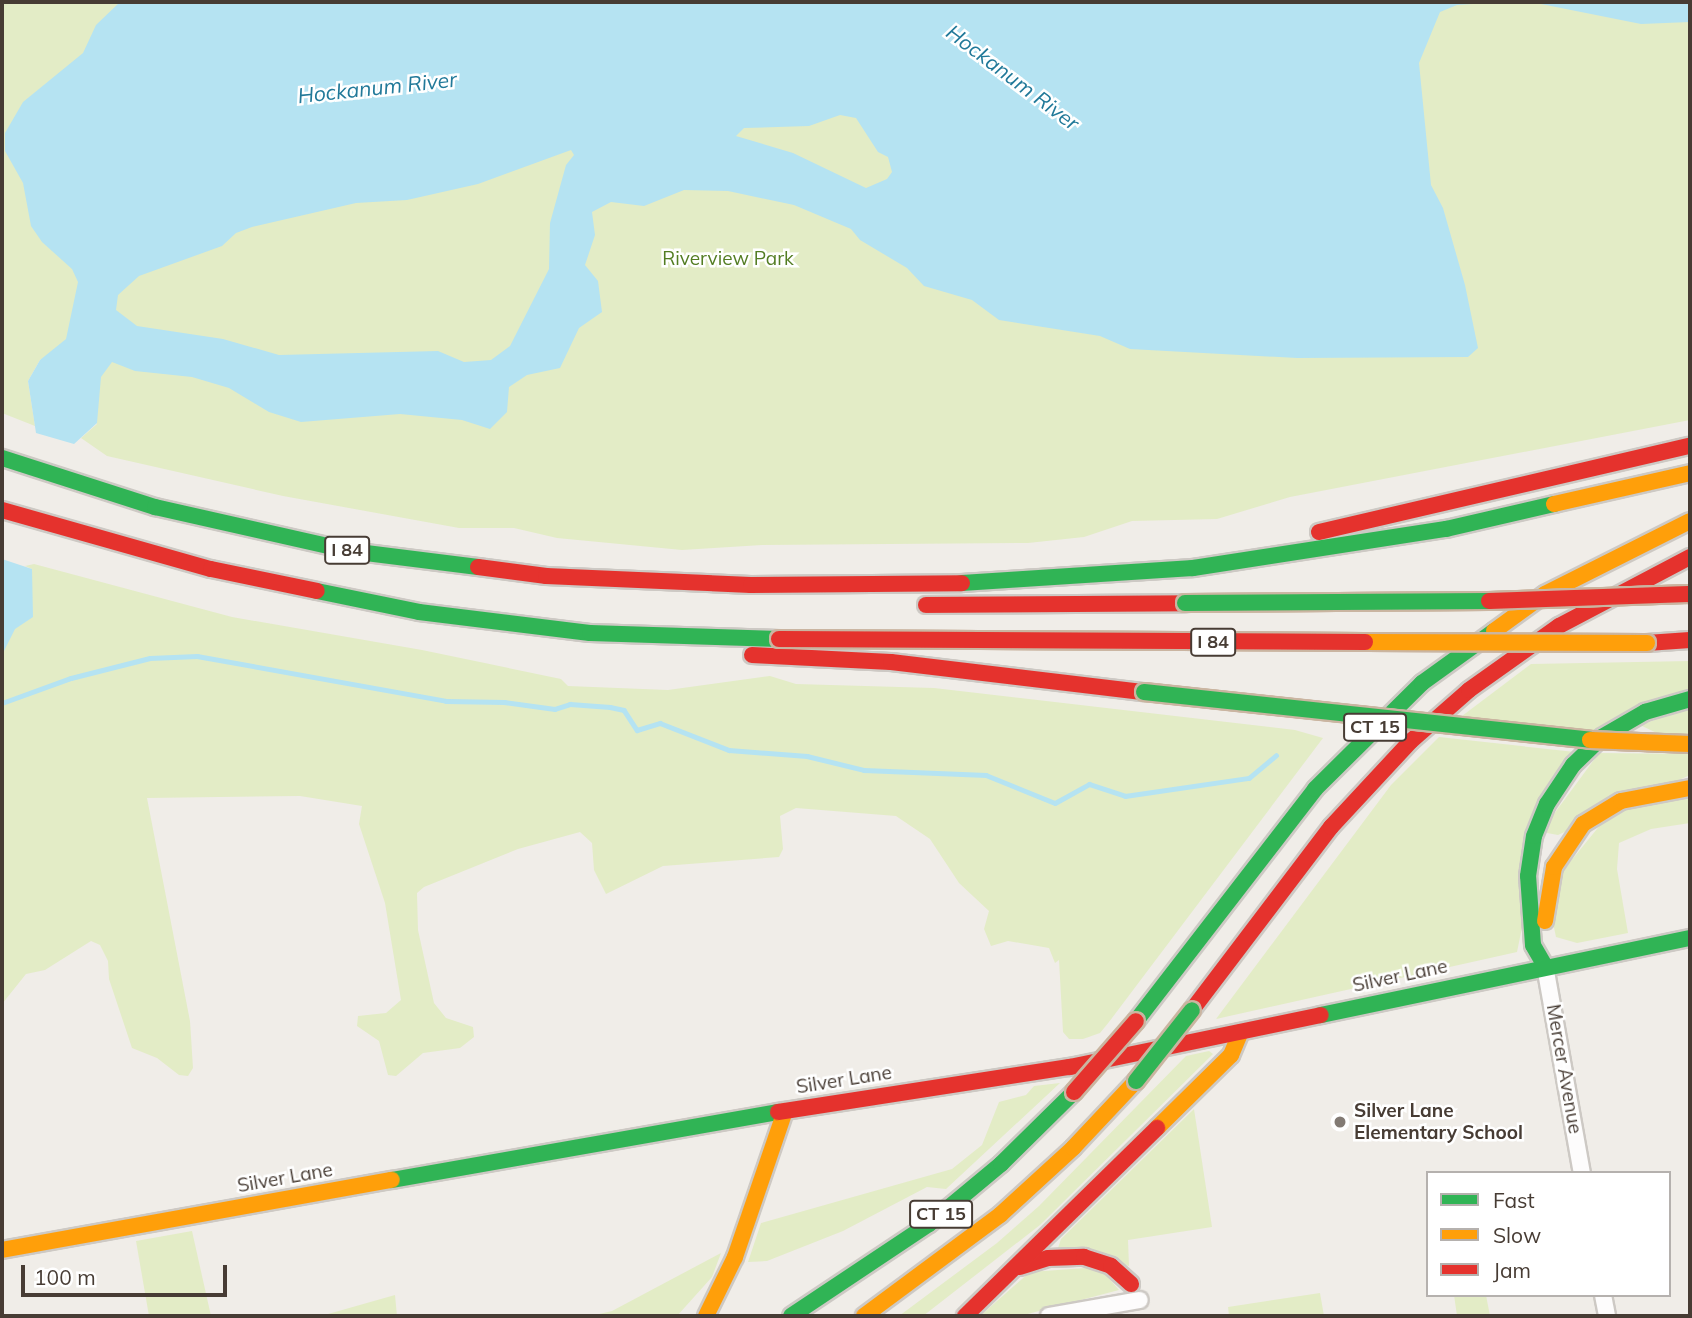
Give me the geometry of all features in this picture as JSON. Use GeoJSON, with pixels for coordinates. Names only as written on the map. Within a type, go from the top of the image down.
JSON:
{"type":"FeatureCollection","features":[{"type":"Feature","properties":{"kind":"main road"},"geometry":{"type":"LineString","coordinates":[[1099,578],[1193,554],[1395,516],[1690,446]]}},
{"type":"Feature","properties":{"kind":"main road","name":"I 84"},"geometry":{"type":"LineString","coordinates":[[2,458],[155,507],[310,543],[469,568],[639,582],[857,586],[1099,578],[1399,538],[1690,473]]}},
{"type":"Feature","properties":{"kind":"main road","name":"I 84"},"geometry":{"type":"LineString","coordinates":[[2,510],[168,558],[309,592],[438,615],[571,632],[779,647],[1647,643],[1690,640]]}},
{"type":"Feature","properties":{"kind":"main road","name":"CT 15"},"geometry":{"type":"LineString","coordinates":[[791,1316],[929,1224],[1001,1164],[1074,1092],[1136,1021],[1315,789],[1413,692],[1459,653],[1545,594],[1690,521]]}},
{"type":"Feature","properties":{"kind":"main road","name":"CT 15"},"geometry":{"type":"LineString","coordinates":[[864,1316],[932,1270],[1009,1207],[1136,1081],[1338,819],[1411,741],[1479,682],[1559,626],[1690,558]]}},
{"type":"Feature","properties":{"kind":"main road"},"geometry":{"type":"LineString","coordinates":[[639,582],[853,602]]}},
{"type":"Feature","properties":{"kind":"main road"},"geometry":{"type":"LineString","coordinates":[[905,604],[1579,600],[1690,594]]}},
{"type":"Feature","properties":{"kind":"main road"},"geometry":{"type":"LineString","coordinates":[[779,647],[1533,737],[1690,744]]}},
{"type":"Feature","properties":{"kind":"main road"},"geometry":{"type":"LineString","coordinates":[[1545,966],[1533,945],[1528,876],[1534,836],[1551,798],[1573,765],[1602,737],[1645,712],[1690,699]]}},
{"type":"Feature","properties":{"kind":"main road"},"geometry":{"type":"LineString","coordinates":[[1545,966],[1549,943],[1545,900],[1554,867],[1570,838],[1610,805],[1690,788]]}},
{"type":"Feature","properties":{"kind":"main road","name":"Silver Lane"},"geometry":{"type":"LineString","coordinates":[[2,1250],[785,1111],[1070,1067],[1545,966],[1690,938]]}},
{"type":"Feature","properties":{"kind":"main road"},"geometry":{"type":"LineString","coordinates":[[965,1316],[1231,1055],[1241,1032]]}},
{"type":"Feature","properties":{"kind":"main road"},"geometry":{"type":"LineString","coordinates":[[706,1316],[735,1257],[785,1111]]}},
{"type":"Feature","properties":{"kind":"main road"},"geometry":{"type":"LineString","coordinates":[[1016,1268],[1048,1258],[1084,1257],[1111,1266],[1131,1284]]}},
{"type":"Feature","properties":{"kind":"street","name":"Mercer Avenue"},"geometry":{"type":"LineString","coordinates":[[1545,966],[1582,1171]]}},
{"type":"Feature","properties":{"kind":"street"},"geometry":{"type":"LineString","coordinates":[[1131,1284],[1140,1300],[1143,1316]]}},
{"type":"Feature","properties":{"kind":"street"},"geometry":{"type":"LineString","coordinates":[[1603,1297],[1606,1316]]}},
{"type":"Feature","properties":{"kind":"street"},"geometry":{"type":"LineString","coordinates":[[1049,1316],[1140,1300]]}},
{"type":"Feature","properties":{"kind":"green space","name":"Riverview Park"},"geometry":{"type":"Polygon","coordinates":[[[2,2],[1690,2],[1690,420],[1290,497],[1217,519],[1132,521],[1084,537],[1028,543],[762,545],[682,550],[557,538],[514,528],[459,528],[283,496],[107,456],[81,438],[97,424],[52,354],[40,360],[28,381],[35,426],[2,413],[2,2]]]}},
{"type":"Feature","properties":{"kind":"green space"},"geometry":{"type":"Polygon","coordinates":[[[34,564],[232,617],[422,650],[561,679],[568,686],[668,690],[770,676],[796,684],[934,688],[1295,730],[1323,738],[1100,1033],[1083,1039],[1069,1039],[1063,1032],[1059,960],[1055,963],[1049,948],[1008,941],[991,946],[984,929],[989,911],[959,883],[930,839],[896,816],[796,808],[780,816],[783,849],[779,857],[663,866],[606,894],[594,870],[592,843],[580,832],[518,849],[424,887],[417,893],[418,930],[434,1003],[446,1018],[473,1027],[474,1037],[460,1048],[423,1053],[396,1076],[388,1075],[379,1041],[357,1026],[358,1016],[386,1013],[401,1000],[385,903],[359,824],[362,806],[300,796],[147,798],[190,1021],[193,1068],[188,1076],[179,1075],[157,1058],[132,1048],[109,979],[108,961],[100,945],[91,941],[45,970],[26,974],[2,1004],[2,655],[32,569],[25,566],[34,564]]]}},
{"type":"Feature","properties":{"kind":"green space"},"geometry":{"type":"Polygon","coordinates":[[[1690,661],[1690,689],[1593,733],[1458,719],[1531,664],[1690,661]]]}},
{"type":"Feature","properties":{"kind":"green space"},"geometry":{"type":"Polygon","coordinates":[[[1690,708],[1690,734],[1661,735],[1640,725],[1690,708]]]}},
{"type":"Feature","properties":{"kind":"green space"},"geometry":{"type":"Polygon","coordinates":[[[1439,737],[1575,752],[1553,776],[1517,952],[1216,1019],[1391,785],[1439,737]]]}},
{"type":"Feature","properties":{"kind":"green space"},"geometry":{"type":"Polygon","coordinates":[[[1599,753],[1690,754],[1690,775],[1558,835],[1547,833],[1545,826],[1599,753]]]}},
{"type":"Feature","properties":{"kind":"green space"},"geometry":{"type":"Polygon","coordinates":[[[1690,797],[1690,823],[1651,829],[1619,843],[1617,869],[1628,933],[1577,943],[1556,937],[1553,923],[1557,878],[1610,813],[1690,797]]]}},
{"type":"Feature","properties":{"kind":"green space"},"geometry":{"type":"Polygon","coordinates":[[[1209,1051],[1213,1054],[1040,1225],[923,1316],[899,1316],[997,1243],[1039,1206],[1186,1056],[1209,1051]]]}},
{"type":"Feature","properties":{"kind":"green space"},"geometry":{"type":"Polygon","coordinates":[[[1060,1083],[946,1189],[927,1187],[843,1231],[767,1261],[748,1262],[761,1223],[952,1169],[982,1145],[999,1102],[1026,1095],[1034,1086],[1060,1083]]]}},
{"type":"Feature","properties":{"kind":"green space"},"geometry":{"type":"Polygon","coordinates":[[[1194,1109],[1212,1227],[1128,1240],[1129,1266],[1058,1248],[1061,1239],[1194,1109]]]}},
{"type":"Feature","properties":{"kind":"green space"},"geometry":{"type":"Polygon","coordinates":[[[192,1231],[211,1316],[149,1316],[136,1241],[192,1231]]]}},
{"type":"Feature","properties":{"kind":"green space"},"geometry":{"type":"Polygon","coordinates":[[[721,1253],[712,1277],[677,1316],[591,1316],[612,1311],[721,1253]]]}},
{"type":"Feature","properties":{"kind":"green space"},"geometry":{"type":"Polygon","coordinates":[[[1099,1267],[1119,1290],[1020,1316],[980,1316],[1030,1272],[1099,1267]]]}},
{"type":"Feature","properties":{"kind":"green space"},"geometry":{"type":"Polygon","coordinates":[[[1320,1293],[1324,1316],[1229,1316],[1228,1307],[1320,1293]]]}},
{"type":"Feature","properties":{"kind":"green space"},"geometry":{"type":"Polygon","coordinates":[[[395,1295],[397,1316],[321,1316],[395,1295]]]}},
{"type":"Feature","properties":{"kind":"green space"},"geometry":{"type":"Polygon","coordinates":[[[1454,1297],[1486,1297],[1490,1316],[1457,1316],[1454,1297]]]}},
{"type":"Feature","properties":{"kind":"water","name":"Hockanum River"},"geometry":{"type":"Polygon","coordinates":[[[120,2],[1502,2],[1457,5],[1440,12],[1419,63],[1431,185],[1443,208],[1465,285],[1478,348],[1468,357],[1297,358],[1130,349],[1100,336],[999,320],[972,300],[924,286],[907,268],[860,240],[851,229],[794,205],[728,191],[684,190],[644,206],[611,202],[592,212],[595,235],[585,265],[598,281],[602,312],[579,328],[560,368],[527,375],[509,387],[507,412],[490,429],[462,420],[400,414],[301,422],[269,412],[229,388],[192,377],[135,371],[112,362],[101,377],[97,423],[74,444],[36,433],[28,381],[40,360],[66,339],[78,282],[72,269],[42,242],[31,226],[23,183],[5,151],[5,133],[23,102],[83,53],[96,25],[120,2]],[[840,115],[809,126],[744,128],[736,136],[793,153],[866,188],[887,179],[892,172],[888,157],[878,152],[856,118],[840,115]],[[571,150],[478,184],[407,200],[356,203],[252,227],[236,233],[222,246],[139,276],[118,295],[116,310],[137,326],[223,339],[279,355],[438,351],[464,362],[491,360],[510,346],[549,269],[550,223],[566,165],[574,155],[571,150]]]}},
{"type":"Feature","properties":{"kind":"water"},"geometry":{"type":"Polygon","coordinates":[[[1531,2],[1690,2],[1690,22],[1641,24],[1531,2]]]}},
{"type":"Feature","properties":{"kind":"water"},"geometry":{"type":"Polygon","coordinates":[[[2,559],[32,569],[33,617],[15,629],[2,655],[2,559]]]}},
{"type":"Feature","properties":{"kind":"waterway"},"geometry":{"type":"LineString","coordinates":[[2,703],[71,678],[150,658],[197,656],[446,701],[504,702],[555,709],[570,704],[610,707],[624,710],[637,730],[660,723],[729,750],[807,756],[864,770],[986,775],[1055,803],[1089,784],[1125,796],[1249,778],[1276,755]]}},
{"type":"Feature","properties":{"kind":"traffic: fast"},"geometry":{"type":"LineString","coordinates":[[2,458],[155,507],[350,551],[478,567]]}},
{"type":"Feature","properties":{"kind":"traffic: fast"},"geometry":{"type":"LineString","coordinates":[[962,583],[1193,568],[1446,529],[1554,504]]}},
{"type":"Feature","properties":{"kind":"traffic: fast"},"geometry":{"type":"LineString","coordinates":[[317,591],[419,612],[590,633],[779,639]]}},
{"type":"Feature","properties":{"kind":"traffic: fast"},"geometry":{"type":"LineString","coordinates":[[1185,603],[1489,601]]}},
{"type":"Feature","properties":{"kind":"traffic: fast"},"geometry":{"type":"LineString","coordinates":[[1136,1021],[1315,789],[1422,683],[1494,631]]}},
{"type":"Feature","properties":{"kind":"traffic: fast"},"geometry":{"type":"LineString","coordinates":[[1144,692],[1590,740]]}},
{"type":"Feature","properties":{"kind":"traffic: fast"},"geometry":{"type":"LineString","coordinates":[[1545,966],[1533,945],[1528,876],[1534,836],[1547,804],[1573,765],[1602,737],[1645,712],[1690,699]]}},
{"type":"Feature","properties":{"kind":"traffic: fast"},"geometry":{"type":"LineString","coordinates":[[1321,1015],[1690,938]]}},
{"type":"Feature","properties":{"kind":"traffic: fast"},"geometry":{"type":"LineString","coordinates":[[1136,1081],[1192,1010]]}},
{"type":"Feature","properties":{"kind":"traffic: fast"},"geometry":{"type":"LineString","coordinates":[[791,1316],[929,1224],[1001,1164],[1074,1092]]}},
{"type":"Feature","properties":{"kind":"traffic: fast"},"geometry":{"type":"LineString","coordinates":[[392,1180],[778,1112]]}},
{"type":"Feature","properties":{"kind":"traffic: slow"},"geometry":{"type":"LineString","coordinates":[[1554,504],[1690,473]]}},
{"type":"Feature","properties":{"kind":"traffic: slow"},"geometry":{"type":"LineString","coordinates":[[1494,631],[1545,594],[1690,521]]}},
{"type":"Feature","properties":{"kind":"traffic: slow"},"geometry":{"type":"LineString","coordinates":[[1365,642],[1647,643]]}},
{"type":"Feature","properties":{"kind":"traffic: slow"},"geometry":{"type":"LineString","coordinates":[[1590,740],[1690,744]]}},
{"type":"Feature","properties":{"kind":"traffic: slow"},"geometry":{"type":"LineString","coordinates":[[1545,921],[1554,867],[1583,824],[1621,801],[1690,788]]}},
{"type":"Feature","properties":{"kind":"traffic: slow"},"geometry":{"type":"LineString","coordinates":[[1157,1128],[1231,1055],[1241,1032]]}},
{"type":"Feature","properties":{"kind":"traffic: slow"},"geometry":{"type":"LineString","coordinates":[[864,1316],[1000,1215],[1073,1148],[1136,1081]]}},
{"type":"Feature","properties":{"kind":"traffic: slow"},"geometry":{"type":"LineString","coordinates":[[706,1316],[735,1257],[785,1111]]}},
{"type":"Feature","properties":{"kind":"traffic: slow"},"geometry":{"type":"LineString","coordinates":[[2,1250],[392,1180]]}},
{"type":"Feature","properties":{"kind":"traffic: jam"},"geometry":{"type":"LineString","coordinates":[[1319,532],[1690,446]]}},
{"type":"Feature","properties":{"kind":"traffic: jam"},"geometry":{"type":"LineString","coordinates":[[2,510],[211,569],[317,591]]}},
{"type":"Feature","properties":{"kind":"traffic: jam"},"geometry":{"type":"LineString","coordinates":[[1192,1010],[1331,827],[1411,741],[1469,690],[1559,626],[1690,557]]}},
{"type":"Feature","properties":{"kind":"traffic: jam"},"geometry":{"type":"LineString","coordinates":[[478,567],[546,576],[751,585],[962,583]]}},
{"type":"Feature","properties":{"kind":"traffic: jam"},"geometry":{"type":"LineString","coordinates":[[1489,601],[1690,594]]}},
{"type":"Feature","properties":{"kind":"traffic: jam"},"geometry":{"type":"LineString","coordinates":[[926,605],[1185,603]]}},
{"type":"Feature","properties":{"kind":"traffic: jam"},"geometry":{"type":"LineString","coordinates":[[779,639],[1365,642]]}},
{"type":"Feature","properties":{"kind":"traffic: jam"},"geometry":{"type":"LineString","coordinates":[[1647,643],[1690,640]]}},
{"type":"Feature","properties":{"kind":"traffic: jam"},"geometry":{"type":"LineString","coordinates":[[752,655],[891,662],[1144,692]]}},
{"type":"Feature","properties":{"kind":"traffic: jam"},"geometry":{"type":"LineString","coordinates":[[778,1112],[1070,1067],[1321,1015]]}},
{"type":"Feature","properties":{"kind":"traffic: jam"},"geometry":{"type":"LineString","coordinates":[[1074,1092],[1136,1021]]}},
{"type":"Feature","properties":{"kind":"traffic: jam"},"geometry":{"type":"LineString","coordinates":[[965,1316],[1157,1128]]}},
{"type":"Feature","properties":{"kind":"traffic: jam"},"geometry":{"type":"LineString","coordinates":[[1020,1267],[1048,1258],[1084,1257],[1111,1266],[1131,1284]]}},
{"type":"Feature","properties":{"kind":"place","name":"Silver Lane Elementary School"},"geometry":{"type":"Point","coordinates":[1340,1122]}}]}
